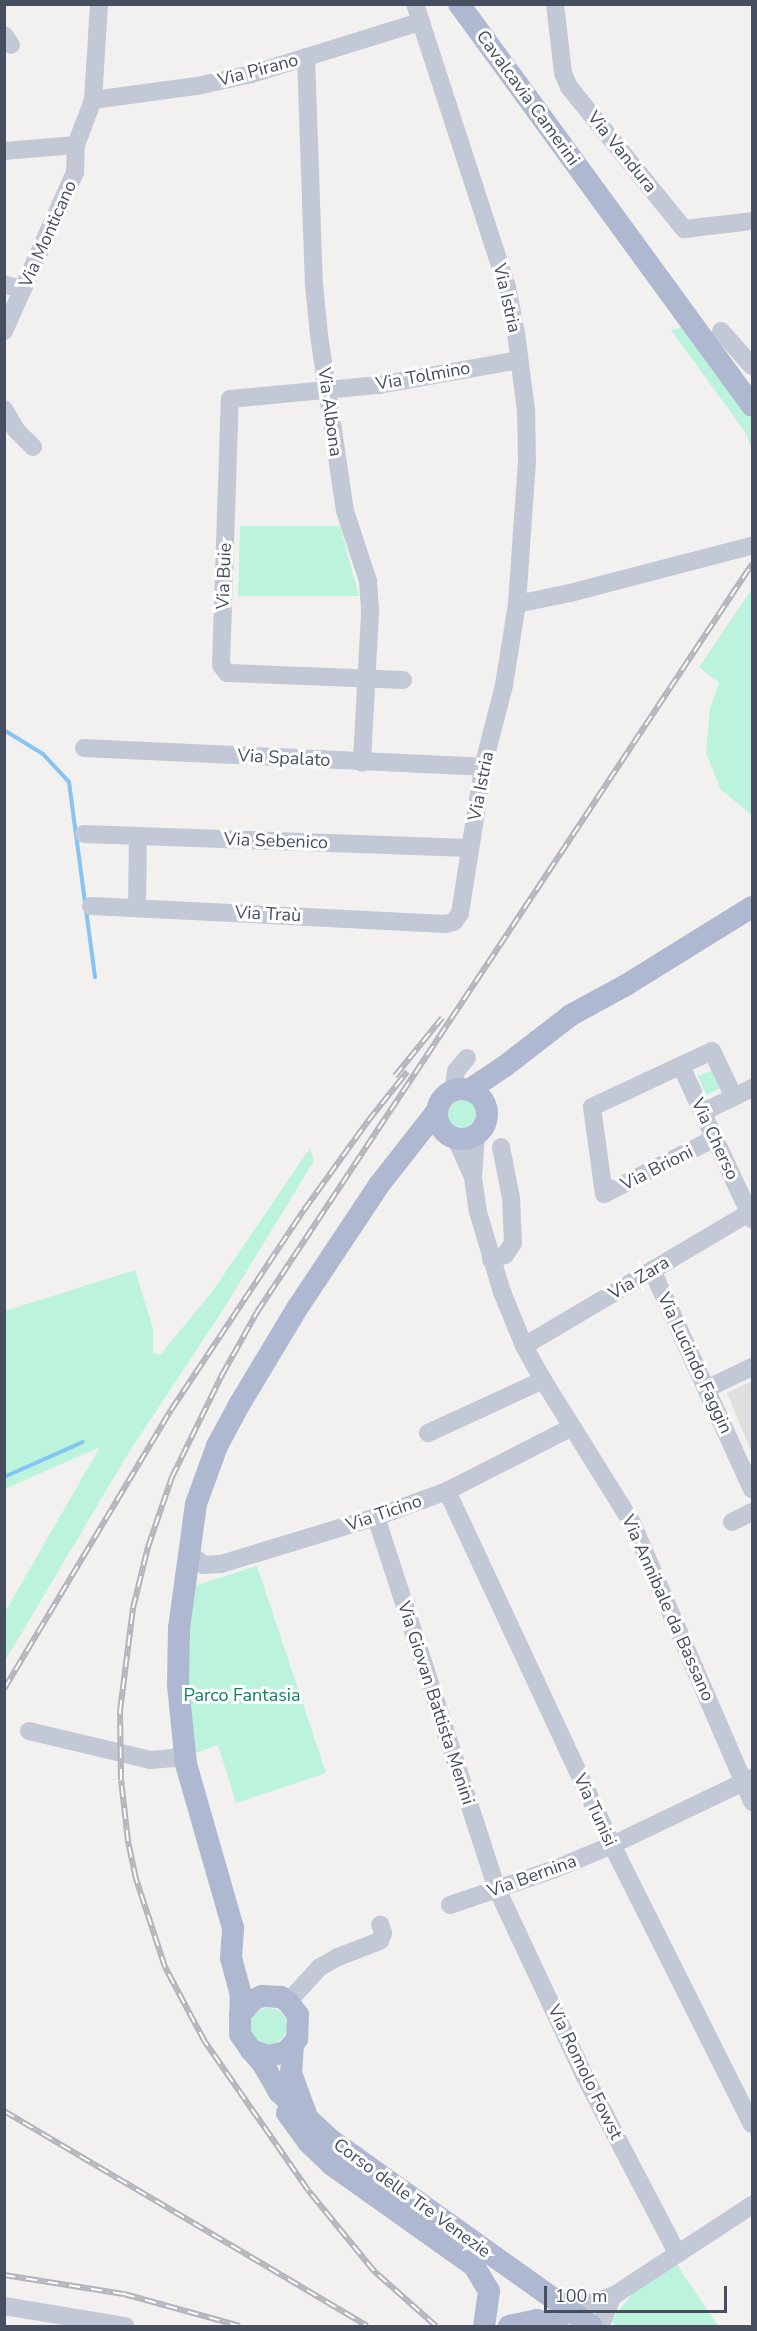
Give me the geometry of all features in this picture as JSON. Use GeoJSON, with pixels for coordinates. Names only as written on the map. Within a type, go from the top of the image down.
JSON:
{"type":"FeatureCollection","features":[{"type":"Feature","properties":{"kind":"main road","name":"Cavalcavia Camerini"},"geometry":{"type":"LineString","coordinates":[[459,4],[753,406]]}},
{"type":"Feature","properties":{"kind":"main road"},"geometry":{"type":"LineString","coordinates":[[437,1111],[442,1099],[505,1066],[571,1015],[626,985],[753,907]]}},
{"type":"Feature","properties":{"kind":"main road"},"geometry":{"type":"LineString","coordinates":[[407,1150],[432,1137],[460,1136],[486,1122],[486,1106],[505,1066]]}},
{"type":"Feature","properties":{"kind":"main road"},"geometry":{"type":"LineString","coordinates":[[461,1090],[476,1093],[486,1106]]}},
{"type":"Feature","properties":{"kind":"main road","name":"Via Annibale da Bassano"},"geometry":{"type":"LineString","coordinates":[[437,1111],[441,1128],[460,1136]]}},
{"type":"Feature","properties":{"kind":"main road","name":"Corso delle Tre Venezie"},"geometry":{"type":"LineString","coordinates":[[437,1111],[379,1185],[298,1307],[217,1446],[196,1504],[188,1553],[178,1658],[184,1754],[195,1803],[232,1928],[231,1958],[241,1995],[240,2034],[263,2064],[279,2092],[331,2140],[561,2317],[592,2326]]}},
{"type":"Feature","properties":{"kind":"main road"},"geometry":{"type":"LineString","coordinates":[[236,1971],[254,1987],[280,1999],[298,2015],[300,2023],[293,2045],[291,2073],[308,2118]]}},
{"type":"Feature","properties":{"kind":"main road"},"geometry":{"type":"LineString","coordinates":[[240,2015],[253,2000],[280,1999]]}},
{"type":"Feature","properties":{"kind":"main road"},"geometry":{"type":"LineString","coordinates":[[251,2050],[268,2056],[277,2055],[293,2045]]}},
{"type":"Feature","properties":{"kind":"main road"},"geometry":{"type":"LineString","coordinates":[[279,2092],[285,2111],[303,2137],[322,2157],[474,2266],[489,2291],[484,2326]]}},
{"type":"Feature","properties":{"kind":"main road"},"geometry":{"type":"LineString","coordinates":[[509,2326],[561,2317]]}},
{"type":"Feature","properties":{"kind":"street","name":"Via Monticano"},"geometry":{"type":"LineString","coordinates":[[4,331],[75,172],[76,145],[93,100],[99,4]]}},
{"type":"Feature","properties":{"kind":"street","name":"Via Vandura"},"geometry":{"type":"LineString","coordinates":[[555,4],[563,73],[569,87],[684,229],[753,220]]}},
{"type":"Feature","properties":{"kind":"street","name":"Via Pirano"},"geometry":{"type":"LineString","coordinates":[[93,100],[197,86],[252,74],[306,57],[417,13]]}},
{"type":"Feature","properties":{"kind":"street","name":"Via Istria"},"geometry":{"type":"LineString","coordinates":[[417,13],[504,276],[512,307],[526,410],[527,461],[517,604],[504,685],[483,767],[460,913],[454,922],[445,924]]}},
{"type":"Feature","properties":{"kind":"street","name":"Via Albona"},"geometry":{"type":"LineString","coordinates":[[306,57],[314,284],[345,511],[368,580],[370,613],[362,763]]}},
{"type":"Feature","properties":{"kind":"street"},"geometry":{"type":"LineString","coordinates":[[4,151],[76,145]]}},
{"type":"Feature","properties":{"kind":"street"},"geometry":{"type":"LineString","coordinates":[[4,284],[22,290]]}},
{"type":"Feature","properties":{"kind":"street"},"geometry":{"type":"LineString","coordinates":[[720,331],[753,366]]}},
{"type":"Feature","properties":{"kind":"street","name":"Via Tolmino"},"geometry":{"type":"LineString","coordinates":[[327,389],[379,385],[519,360]]}},
{"type":"Feature","properties":{"kind":"street","name":"Via Buie"},"geometry":{"type":"LineString","coordinates":[[327,389],[230,399],[220,665],[227,673],[403,680]]}},
{"type":"Feature","properties":{"kind":"street"},"geometry":{"type":"LineString","coordinates":[[4,410],[15,430],[33,447]]}},
{"type":"Feature","properties":{"kind":"street"},"geometry":{"type":"LineString","coordinates":[[517,604],[570,593],[750,546]]}},
{"type":"Feature","properties":{"kind":"street","name":"Via Spalato"},"geometry":{"type":"LineString","coordinates":[[84,748],[483,767]]}},
{"type":"Feature","properties":{"kind":"street","name":"Via Sebenico"},"geometry":{"type":"LineString","coordinates":[[84,834],[469,848]]}},
{"type":"Feature","properties":{"kind":"street"},"geometry":{"type":"LineString","coordinates":[[138,836],[138,907]]}},
{"type":"Feature","properties":{"kind":"street","name":"Via Traù"},"geometry":{"type":"LineString","coordinates":[[91,906],[445,924]]}},
{"type":"Feature","properties":{"kind":"street"},"geometry":{"type":"LineString","coordinates":[[681,1066],[712,1051],[734,1097]]}},
{"type":"Feature","properties":{"kind":"street"},"geometry":{"type":"LineString","coordinates":[[461,1090],[456,1071],[467,1058]]}},
{"type":"Feature","properties":{"kind":"street","name":"Via Cherso"},"geometry":{"type":"LineString","coordinates":[[681,1066],[751,1214]]}},
{"type":"Feature","properties":{"kind":"street","name":"Via Brioni"},"geometry":{"type":"LineString","coordinates":[[681,1066],[592,1107],[604,1194],[715,1138]]}},
{"type":"Feature","properties":{"kind":"street"},"geometry":{"type":"LineString","coordinates":[[703,1112],[753,1088]]}},
{"type":"Feature","properties":{"kind":"street","name":"Via Annibale da Bassano"},"geometry":{"type":"LineString","coordinates":[[460,1136],[473,1178],[491,1260],[524,1346],[632,1523],[748,1780],[753,1802]]}},
{"type":"Feature","properties":{"kind":"street"},"geometry":{"type":"LineString","coordinates":[[491,1260],[505,1255],[513,1243],[511,1198],[501,1148]]}},
{"type":"Feature","properties":{"kind":"street","name":"Via Zara"},"geometry":{"type":"LineString","coordinates":[[524,1346],[751,1214]]}},
{"type":"Feature","properties":{"kind":"street","name":"Via Lucindo Faggin"},"geometry":{"type":"LineString","coordinates":[[652,1270],[753,1488]]}},
{"type":"Feature","properties":{"kind":"street"},"geometry":{"type":"LineString","coordinates":[[708,1388],[753,1367]]}},
{"type":"Feature","properties":{"kind":"street"},"geometry":{"type":"LineString","coordinates":[[428,1433],[543,1380]]}},
{"type":"Feature","properties":{"kind":"street","name":"Via Ticino"},"geometry":{"type":"LineString","coordinates":[[188,1553],[204,1565],[221,1564],[376,1517],[447,1491],[572,1427]]}},
{"type":"Feature","properties":{"kind":"street","name":"Via Tunisi"},"geometry":{"type":"LineString","coordinates":[[447,1491],[612,1845],[753,2124]]}},
{"type":"Feature","properties":{"kind":"street"},"geometry":{"type":"LineString","coordinates":[[732,1522],[753,1512]]}},
{"type":"Feature","properties":{"kind":"street","name":"Via Giovan Battista Menini"},"geometry":{"type":"LineString","coordinates":[[376,1517],[497,1889]]}},
{"type":"Feature","properties":{"kind":"street"},"geometry":{"type":"LineString","coordinates":[[29,1731],[151,1760],[173,1758],[184,1754]]}},
{"type":"Feature","properties":{"kind":"street","name":"Via Bernina"},"geometry":{"type":"LineString","coordinates":[[450,1905],[612,1845],[748,1780]]}},
{"type":"Feature","properties":{"kind":"street","name":"Via Romolo Fowst"},"geometry":{"type":"LineString","coordinates":[[497,1889],[583,2073],[677,2253]]}},
{"type":"Feature","properties":{"kind":"street"},"geometry":{"type":"LineString","coordinates":[[280,1999],[321,1967],[338,1957],[380,1941],[382,1933],[380,1924]]}},
{"type":"Feature","properties":{"kind":"street"},"geometry":{"type":"LineString","coordinates":[[561,2317],[613,2296],[753,2205]]}},
{"type":"Feature","properties":{"kind":"street"},"geometry":{"type":"LineString","coordinates":[[600,2326],[613,2296]]}},
{"type":"Feature","properties":{"kind":"street"},"geometry":{"type":"LineString","coordinates":[[4,2306],[125,2326]]}},
{"type":"Feature","properties":{"kind":"shaded area"},"geometry":{"type":"Polygon","coordinates":[[[752,1381],[752,1453],[727,1393],[752,1381]]]}},
{"type":"Feature","properties":{"kind":"green space"},"geometry":{"type":"Polygon","coordinates":[[[688,326],[752,418],[752,448],[745,432],[671,330],[688,326]]]}},
{"type":"Feature","properties":{"kind":"green space"},"geometry":{"type":"Polygon","coordinates":[[[240,526],[340,526],[359,596],[238,596],[240,526]]]}},
{"type":"Feature","properties":{"kind":"green space"},"geometry":{"type":"Polygon","coordinates":[[[752,589],[752,815],[721,790],[706,753],[710,709],[719,683],[699,667],[752,589]]]}},
{"type":"Feature","properties":{"kind":"green space"},"geometry":{"type":"Polygon","coordinates":[[[716,1069],[724,1086],[707,1095],[697,1076],[716,1069]]]}},
{"type":"Feature","properties":{"kind":"green space"},"geometry":{"type":"Polygon","coordinates":[[[462,1097],[474,1102],[479,1114],[474,1126],[462,1131],[450,1126],[445,1114],[450,1102],[462,1097]]]}},
{"type":"Feature","properties":{"kind":"green space"},"geometry":{"type":"Polygon","coordinates":[[[310,1148],[314,1161],[221,1313],[129,1452],[5,1661],[5,1612],[100,1447],[5,1489],[5,1311],[135,1270],[153,1329],[153,1353],[160,1355],[212,1292],[310,1148]]]}},
{"type":"Feature","properties":{"kind":"green space","name":"Parco Fantasia"},"geometry":{"type":"Polygon","coordinates":[[[257,1566],[326,1773],[236,1803],[218,1745],[190,1755],[186,1707],[191,1587],[257,1566]]]}},
{"type":"Feature","properties":{"kind":"green space"},"geometry":{"type":"Polygon","coordinates":[[[269,2008],[282,2013],[287,2026],[282,2039],[269,2044],[256,2039],[251,2026],[256,2013],[269,2008]]]}},
{"type":"Feature","properties":{"kind":"green space"},"geometry":{"type":"Polygon","coordinates":[[[675,2262],[718,2326],[617,2326],[610,2321],[635,2290],[675,2262]]]}},
{"type":"Feature","properties":{"kind":"waterway"},"geometry":{"type":"LineString","coordinates":[[4,730],[43,754],[69,782],[95,977]]}},
{"type":"Feature","properties":{"kind":"waterway"},"geometry":{"type":"LineString","coordinates":[[4,1477],[83,1442]]}},
{"type":"Feature","properties":{"kind":"railway"},"geometry":{"type":"LineString","coordinates":[[436,2326],[374,2271],[308,2190],[205,2042],[165,1967],[136,1879],[128,1841],[121,1780],[120,1711],[133,1608],[148,1547],[172,1477],[222,1375],[257,1312],[752,564]]}},
{"type":"Feature","properties":{"kind":"railway"},"geometry":{"type":"LineString","coordinates":[[395,1076],[442,1018]]}},
{"type":"Feature","properties":{"kind":"railway"},"geometry":{"type":"LineString","coordinates":[[4,1689],[171,1410],[304,1210],[368,1121],[407,1072]]}},
{"type":"Feature","properties":{"kind":"railway"},"geometry":{"type":"LineString","coordinates":[[4,2111],[367,2326]]}},
{"type":"Feature","properties":{"kind":"railway"},"geometry":{"type":"LineString","coordinates":[[4,2275],[124,2294],[240,2326]]}}]}
